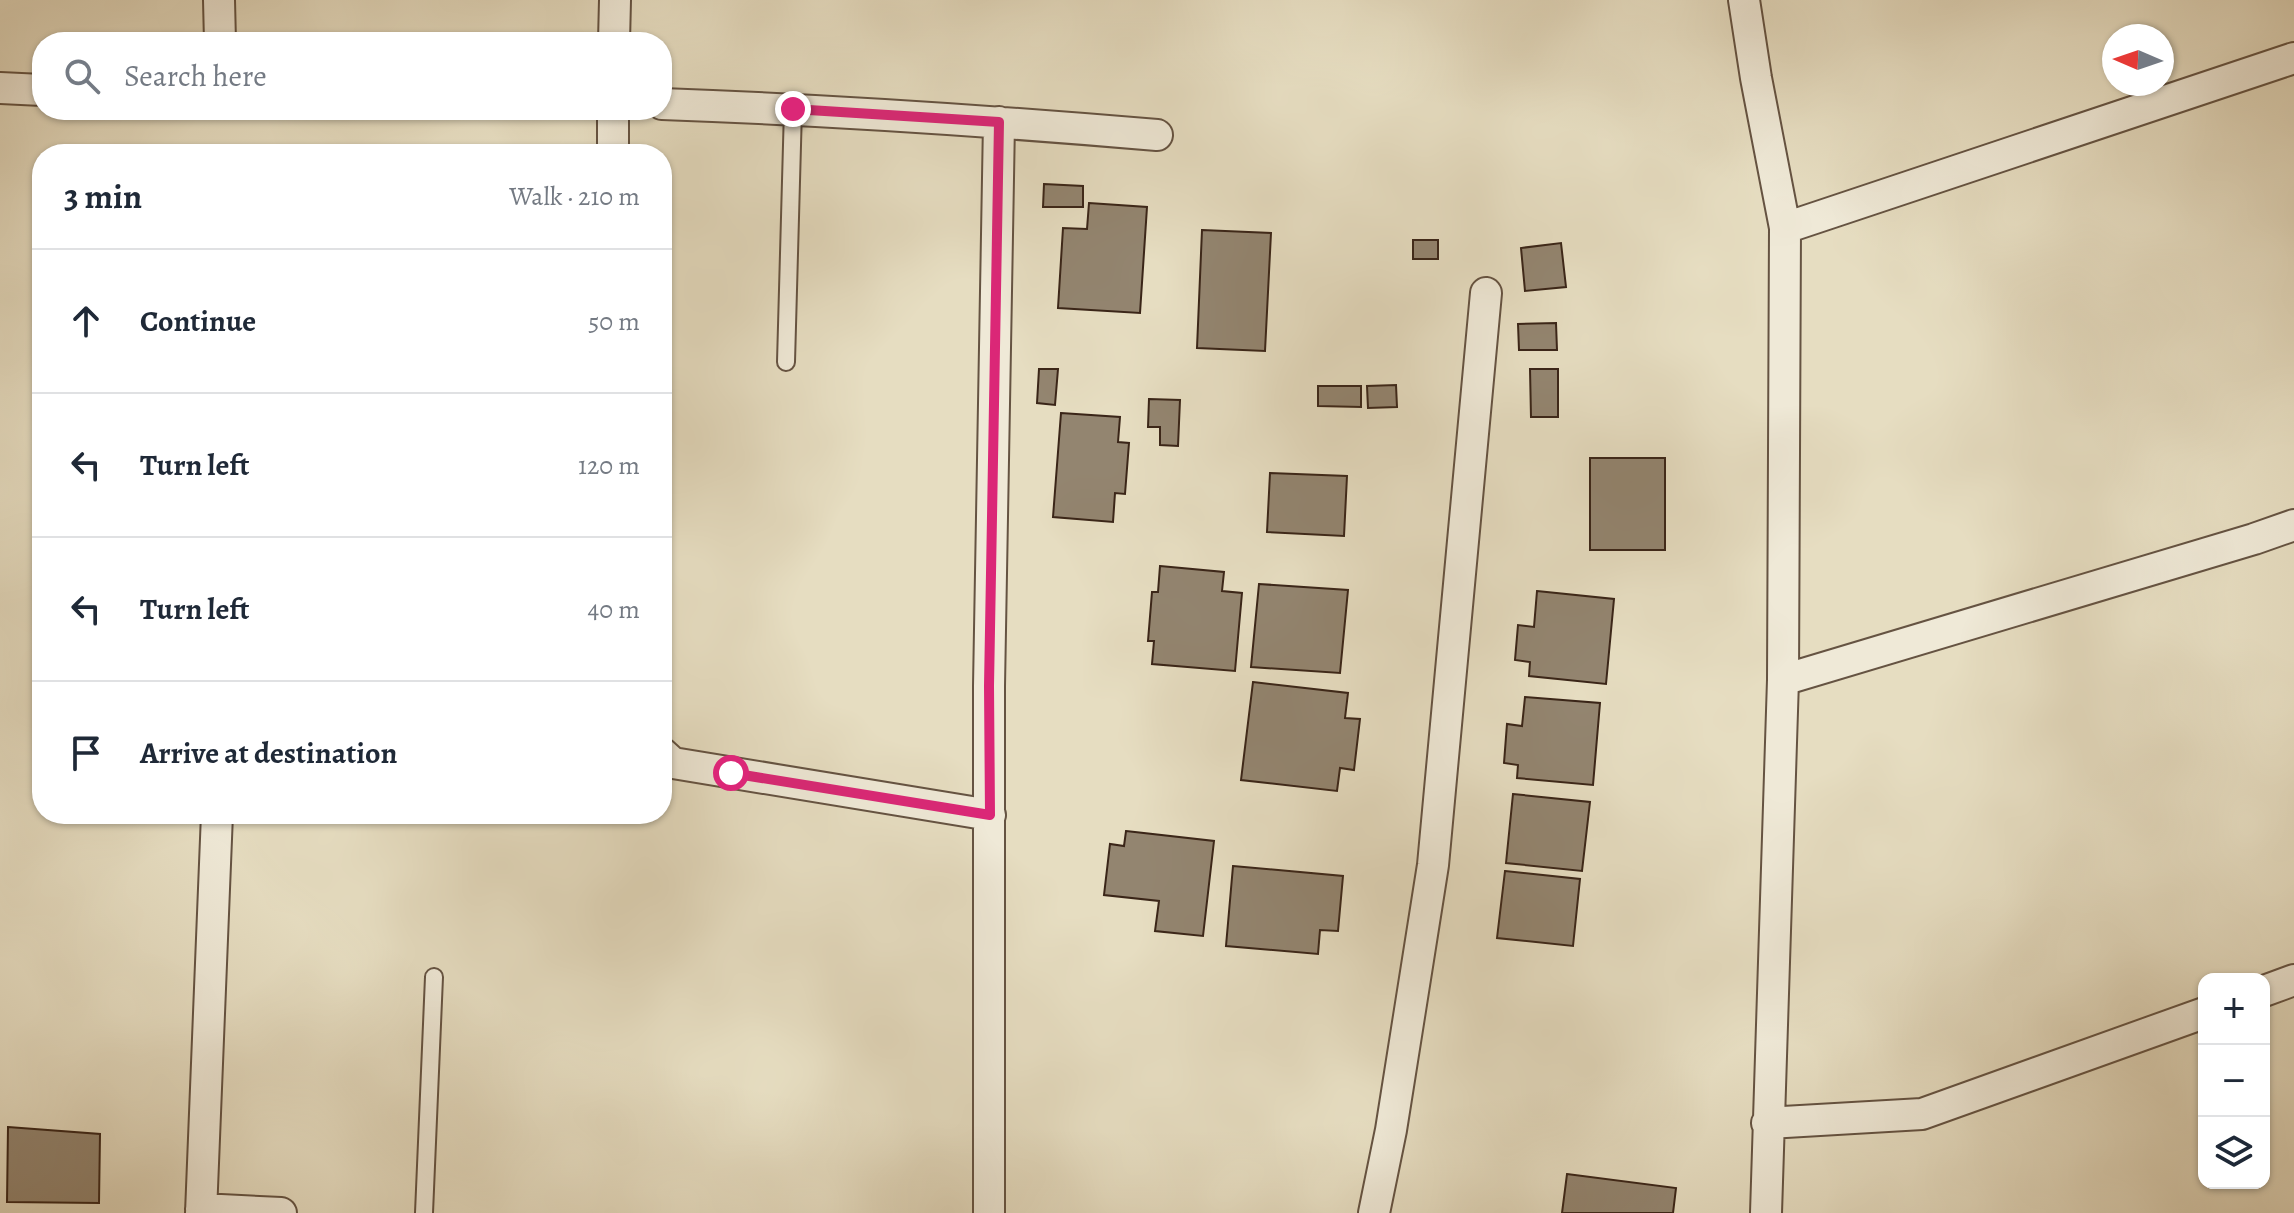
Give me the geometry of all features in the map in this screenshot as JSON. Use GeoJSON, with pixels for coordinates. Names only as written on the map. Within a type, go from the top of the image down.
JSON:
{"type":"FeatureCollection","features":[{"type":"Feature","properties":{"kind":"street"},"geometry":{"type":"LineString","coordinates":[[219,0],[220,32]]}},
{"type":"Feature","properties":{"kind":"street"},"geometry":{"type":"LineString","coordinates":[[614,32],[615,0]]}},
{"type":"Feature","properties":{"kind":"street"},"geometry":{"type":"LineString","coordinates":[[1744,0],[1785,228],[1783,680],[1766,1213]]}},
{"type":"Feature","properties":{"kind":"street"},"geometry":{"type":"LineString","coordinates":[[1785,228],[2294,58]]}},
{"type":"Feature","properties":{"kind":"street"},"geometry":{"type":"LineString","coordinates":[[0,88],[32,90]]}},
{"type":"Feature","properties":{"kind":"street"},"geometry":{"type":"LineString","coordinates":[[672,104],[999,122],[1157,135]]}},
{"type":"Feature","properties":{"kind":"street"},"geometry":{"type":"LineString","coordinates":[[613,120],[613,144]]}},
{"type":"Feature","properties":{"kind":"street"},"geometry":{"type":"LineString","coordinates":[[989,1213],[989,670],[999,122]]}},
{"type":"Feature","properties":{"kind":"street"},"geometry":{"type":"LineString","coordinates":[[1374,1213],[1391,1130],[1433,865],[1486,293]]}},
{"type":"Feature","properties":{"kind":"street"},"geometry":{"type":"LineString","coordinates":[[1783,680],[2294,525]]}},
{"type":"Feature","properties":{"kind":"street"},"geometry":{"type":"LineString","coordinates":[[672,762],[990,815]]}},
{"type":"Feature","properties":{"kind":"street"},"geometry":{"type":"LineString","coordinates":[[217,824],[201,1211],[281,1213]]}},
{"type":"Feature","properties":{"kind":"street"},"geometry":{"type":"LineString","coordinates":[[2270,989],[2294,980]]}},
{"type":"Feature","properties":{"kind":"street"},"geometry":{"type":"LineString","coordinates":[[1767,1123],[1922,1114],[2198,1015]]}},
{"type":"Feature","properties":{"kind":"lane"},"geometry":{"type":"LineString","coordinates":[[786,362],[793,109]]}},
{"type":"Feature","properties":{"kind":"lane"},"geometry":{"type":"LineString","coordinates":[[424,1213],[434,977]]}},
{"type":"Feature","properties":{"kind":"building"},"geometry":{"type":"Polygon","coordinates":[[[1044,184],[1083,186],[1083,207],[1043,207],[1044,184]]]}},
{"type":"Feature","properties":{"kind":"building"},"geometry":{"type":"Polygon","coordinates":[[[1089,203],[1147,207],[1140,313],[1058,308],[1063,228],[1087,229],[1089,203]]]}},
{"type":"Feature","properties":{"kind":"building"},"geometry":{"type":"Polygon","coordinates":[[[1202,230],[1271,233],[1265,351],[1197,348],[1202,230]]]}},
{"type":"Feature","properties":{"kind":"building"},"geometry":{"type":"Polygon","coordinates":[[[1413,240],[1438,240],[1438,259],[1413,259],[1413,240]]]}},
{"type":"Feature","properties":{"kind":"building"},"geometry":{"type":"Polygon","coordinates":[[[1561,243],[1566,287],[1525,291],[1521,248],[1561,243]]]}},
{"type":"Feature","properties":{"kind":"building"},"geometry":{"type":"Polygon","coordinates":[[[1556,323],[1557,350],[1519,350],[1518,324],[1556,323]]]}},
{"type":"Feature","properties":{"kind":"building"},"geometry":{"type":"Polygon","coordinates":[[[1039,369],[1058,369],[1055,405],[1037,403],[1039,369]]]}},
{"type":"Feature","properties":{"kind":"building"},"geometry":{"type":"Polygon","coordinates":[[[1530,369],[1558,369],[1558,417],[1531,417],[1530,369]]]}},
{"type":"Feature","properties":{"kind":"building"},"geometry":{"type":"Polygon","coordinates":[[[1396,385],[1397,407],[1368,408],[1367,386],[1396,385]]]}},
{"type":"Feature","properties":{"kind":"building"},"geometry":{"type":"Polygon","coordinates":[[[1318,386],[1361,386],[1361,407],[1318,406],[1318,386]]]}},
{"type":"Feature","properties":{"kind":"building"},"geometry":{"type":"Polygon","coordinates":[[[1149,399],[1180,400],[1178,446],[1160,445],[1160,427],[1148,427],[1149,399]]]}},
{"type":"Feature","properties":{"kind":"building"},"geometry":{"type":"Polygon","coordinates":[[[1061,413],[1120,417],[1118,442],[1129,443],[1125,494],[1115,493],[1113,522],[1053,517],[1061,413]]]}},
{"type":"Feature","properties":{"kind":"building"},"geometry":{"type":"Polygon","coordinates":[[[1590,458],[1665,458],[1665,550],[1590,550],[1590,458]]]}},
{"type":"Feature","properties":{"kind":"building"},"geometry":{"type":"Polygon","coordinates":[[[1270,473],[1347,476],[1344,536],[1267,532],[1270,473]]]}},
{"type":"Feature","properties":{"kind":"building"},"geometry":{"type":"Polygon","coordinates":[[[1160,566],[1224,572],[1222,591],[1242,593],[1235,671],[1152,664],[1154,641],[1148,641],[1152,592],[1158,592],[1160,566]]]}},
{"type":"Feature","properties":{"kind":"building"},"geometry":{"type":"Polygon","coordinates":[[[1259,584],[1348,590],[1340,673],[1251,667],[1259,584]]]}},
{"type":"Feature","properties":{"kind":"building"},"geometry":{"type":"Polygon","coordinates":[[[1537,591],[1614,599],[1606,684],[1529,676],[1530,662],[1515,660],[1518,625],[1534,627],[1537,591]]]}},
{"type":"Feature","properties":{"kind":"building"},"geometry":{"type":"Polygon","coordinates":[[[1253,682],[1348,693],[1345,718],[1360,719],[1354,770],[1340,768],[1337,791],[1241,780],[1253,682]]]}},
{"type":"Feature","properties":{"kind":"building"},"geometry":{"type":"Polygon","coordinates":[[[1525,697],[1600,703],[1593,785],[1517,778],[1518,765],[1504,763],[1507,724],[1522,726],[1525,697]]]}},
{"type":"Feature","properties":{"kind":"building"},"geometry":{"type":"Polygon","coordinates":[[[1513,794],[1590,802],[1582,871],[1506,863],[1513,794]]]}},
{"type":"Feature","properties":{"kind":"building"},"geometry":{"type":"Polygon","coordinates":[[[1126,831],[1214,841],[1203,936],[1155,931],[1159,901],[1104,895],[1110,844],[1124,846],[1126,831]]]}},
{"type":"Feature","properties":{"kind":"building"},"geometry":{"type":"Polygon","coordinates":[[[1233,866],[1343,876],[1338,931],[1320,930],[1318,954],[1226,946],[1233,866]]]}},
{"type":"Feature","properties":{"kind":"building"},"geometry":{"type":"Polygon","coordinates":[[[1505,871],[1580,879],[1573,946],[1497,938],[1505,871]]]}},
{"type":"Feature","properties":{"kind":"building"},"geometry":{"type":"Polygon","coordinates":[[[8,1127],[100,1134],[99,1203],[7,1202],[8,1127]]]}},
{"type":"Feature","properties":{"kind":"building"},"geometry":{"type":"Polygon","coordinates":[[[1567,1174],[1676,1188],[1673,1213],[1562,1213],[1567,1174]]]}},
{"type":"Feature","properties":{"kind":"route"},"geometry":{"type":"LineString","coordinates":[[731,773],[990,815],[989,686],[999,122],[793,109]]}}]}
